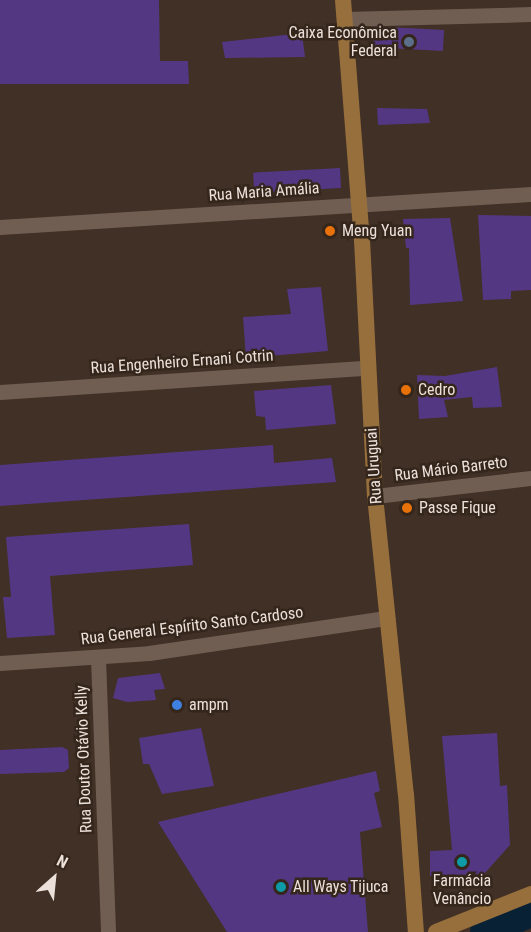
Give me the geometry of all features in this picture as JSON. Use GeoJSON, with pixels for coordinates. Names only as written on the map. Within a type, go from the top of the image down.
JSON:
{"type":"FeatureCollection","features":[{"type":"Feature","properties":{"kind":"main road","name":"Rua Uruguai"},"geometry":{"type":"LineString","coordinates":[[343,0],[360,205],[366,368],[375,496],[406,794],[416,932]]}},
{"type":"Feature","properties":{"kind":"main road"},"geometry":{"type":"LineString","coordinates":[[436,932],[531,894]]}},
{"type":"Feature","properties":{"kind":"street"},"geometry":{"type":"LineString","coordinates":[[344,19],[531,14]]}},
{"type":"Feature","properties":{"kind":"street","name":"Rua Maria Amália"},"geometry":{"type":"LineString","coordinates":[[0,227],[531,194]]}},
{"type":"Feature","properties":{"kind":"street","name":"Rua Engenheiro Ernani Cotrin"},"geometry":{"type":"LineString","coordinates":[[0,392],[366,368]]}},
{"type":"Feature","properties":{"kind":"street","name":"Rua Mário Barreto"},"geometry":{"type":"LineString","coordinates":[[375,496],[531,478]]}},
{"type":"Feature","properties":{"kind":"street","name":"Rua General Espírito Santo Cardoso"},"geometry":{"type":"LineString","coordinates":[[0,663],[98,658],[387,618]]}},
{"type":"Feature","properties":{"kind":"street","name":"Rua Doutor Otávio Kelly"},"geometry":{"type":"LineString","coordinates":[[98,658],[108,932]]}},
{"type":"Feature","properties":{"kind":"building"},"geometry":{"type":"Polygon","coordinates":[[[0,0],[159,0],[160,61],[188,61],[189,84],[0,84],[0,0]]]}},
{"type":"Feature","properties":{"kind":"building","name":"Caixa Econômica Federal"},"geometry":{"type":"Polygon","coordinates":[[[374,26],[444,30],[443,51],[373,47],[374,26]]]}},
{"type":"Feature","properties":{"kind":"building"},"geometry":{"type":"Polygon","coordinates":[[[302,33],[305,57],[225,58],[222,42],[302,33]]]}},
{"type":"Feature","properties":{"kind":"building"},"geometry":{"type":"Polygon","coordinates":[[[377,108],[427,109],[430,123],[378,125],[377,108]]]}},
{"type":"Feature","properties":{"kind":"building"},"geometry":{"type":"Polygon","coordinates":[[[340,168],[341,188],[254,193],[253,173],[340,168]]]}},
{"type":"Feature","properties":{"kind":"building"},"geometry":{"type":"Polygon","coordinates":[[[478,215],[531,216],[531,290],[511,291],[511,299],[483,300],[478,215]]]}},
{"type":"Feature","properties":{"kind":"building"},"geometry":{"type":"Polygon","coordinates":[[[450,218],[463,301],[410,305],[409,248],[406,248],[403,219],[450,218]]]}},
{"type":"Feature","properties":{"kind":"building"},"geometry":{"type":"Polygon","coordinates":[[[321,287],[328,351],[246,358],[243,317],[291,314],[287,289],[321,287]]]}},
{"type":"Feature","properties":{"kind":"building"},"geometry":{"type":"Polygon","coordinates":[[[497,367],[502,407],[473,408],[472,397],[444,400],[448,417],[419,419],[417,375],[445,376],[497,367]]]}},
{"type":"Feature","properties":{"kind":"building"},"geometry":{"type":"Polygon","coordinates":[[[331,385],[336,424],[266,430],[265,417],[256,416],[254,391],[331,385]]]}},
{"type":"Feature","properties":{"kind":"building"},"geometry":{"type":"Polygon","coordinates":[[[273,445],[274,463],[332,458],[336,482],[0,506],[0,465],[273,445]]]}},
{"type":"Feature","properties":{"kind":"building"},"geometry":{"type":"Polygon","coordinates":[[[189,524],[193,565],[50,576],[55,635],[7,638],[3,597],[11,597],[6,537],[189,524]]]}},
{"type":"Feature","properties":{"kind":"building"},"geometry":{"type":"Polygon","coordinates":[[[160,673],[165,689],[154,690],[156,700],[127,702],[113,698],[118,678],[160,673]]]}},
{"type":"Feature","properties":{"kind":"building"},"geometry":{"type":"Polygon","coordinates":[[[201,728],[214,786],[162,794],[149,764],[143,764],[139,738],[201,728]]]}},
{"type":"Feature","properties":{"kind":"building"},"geometry":{"type":"Polygon","coordinates":[[[497,733],[500,786],[507,785],[510,845],[484,874],[430,876],[430,851],[452,850],[442,736],[497,733]]]}},
{"type":"Feature","properties":{"kind":"building"},"geometry":{"type":"Polygon","coordinates":[[[62,747],[68,750],[69,768],[64,772],[0,774],[0,750],[62,747]]]}},
{"type":"Feature","properties":{"kind":"building"},"geometry":{"type":"Polygon","coordinates":[[[376,771],[380,791],[374,793],[382,827],[360,832],[368,932],[227,932],[158,822],[376,771]]]}},
{"type":"Feature","properties":{"kind":"waterway"},"geometry":{"type":"LineString","coordinates":[[485,932],[531,912]]}},
{"type":"Feature","properties":{"kind":"place","name":"Caixa Econômica Federal"},"geometry":{"type":"Point","coordinates":[409,42]}},
{"type":"Feature","properties":{"kind":"place","name":"Meng Yuan"},"geometry":{"type":"Point","coordinates":[330,231]}},
{"type":"Feature","properties":{"kind":"place","name":"Cedro"},"geometry":{"type":"Point","coordinates":[406,390]}},
{"type":"Feature","properties":{"kind":"place","name":"Passe Fique"},"geometry":{"type":"Point","coordinates":[407,508]}},
{"type":"Feature","properties":{"kind":"place","name":"ampm"},"geometry":{"type":"Point","coordinates":[177,705]}},
{"type":"Feature","properties":{"kind":"place","name":"Farmácia Venâncio"},"geometry":{"type":"Point","coordinates":[462,862]}},
{"type":"Feature","properties":{"kind":"place","name":"All Ways Tijuca"},"geometry":{"type":"Point","coordinates":[281,887]}}]}
